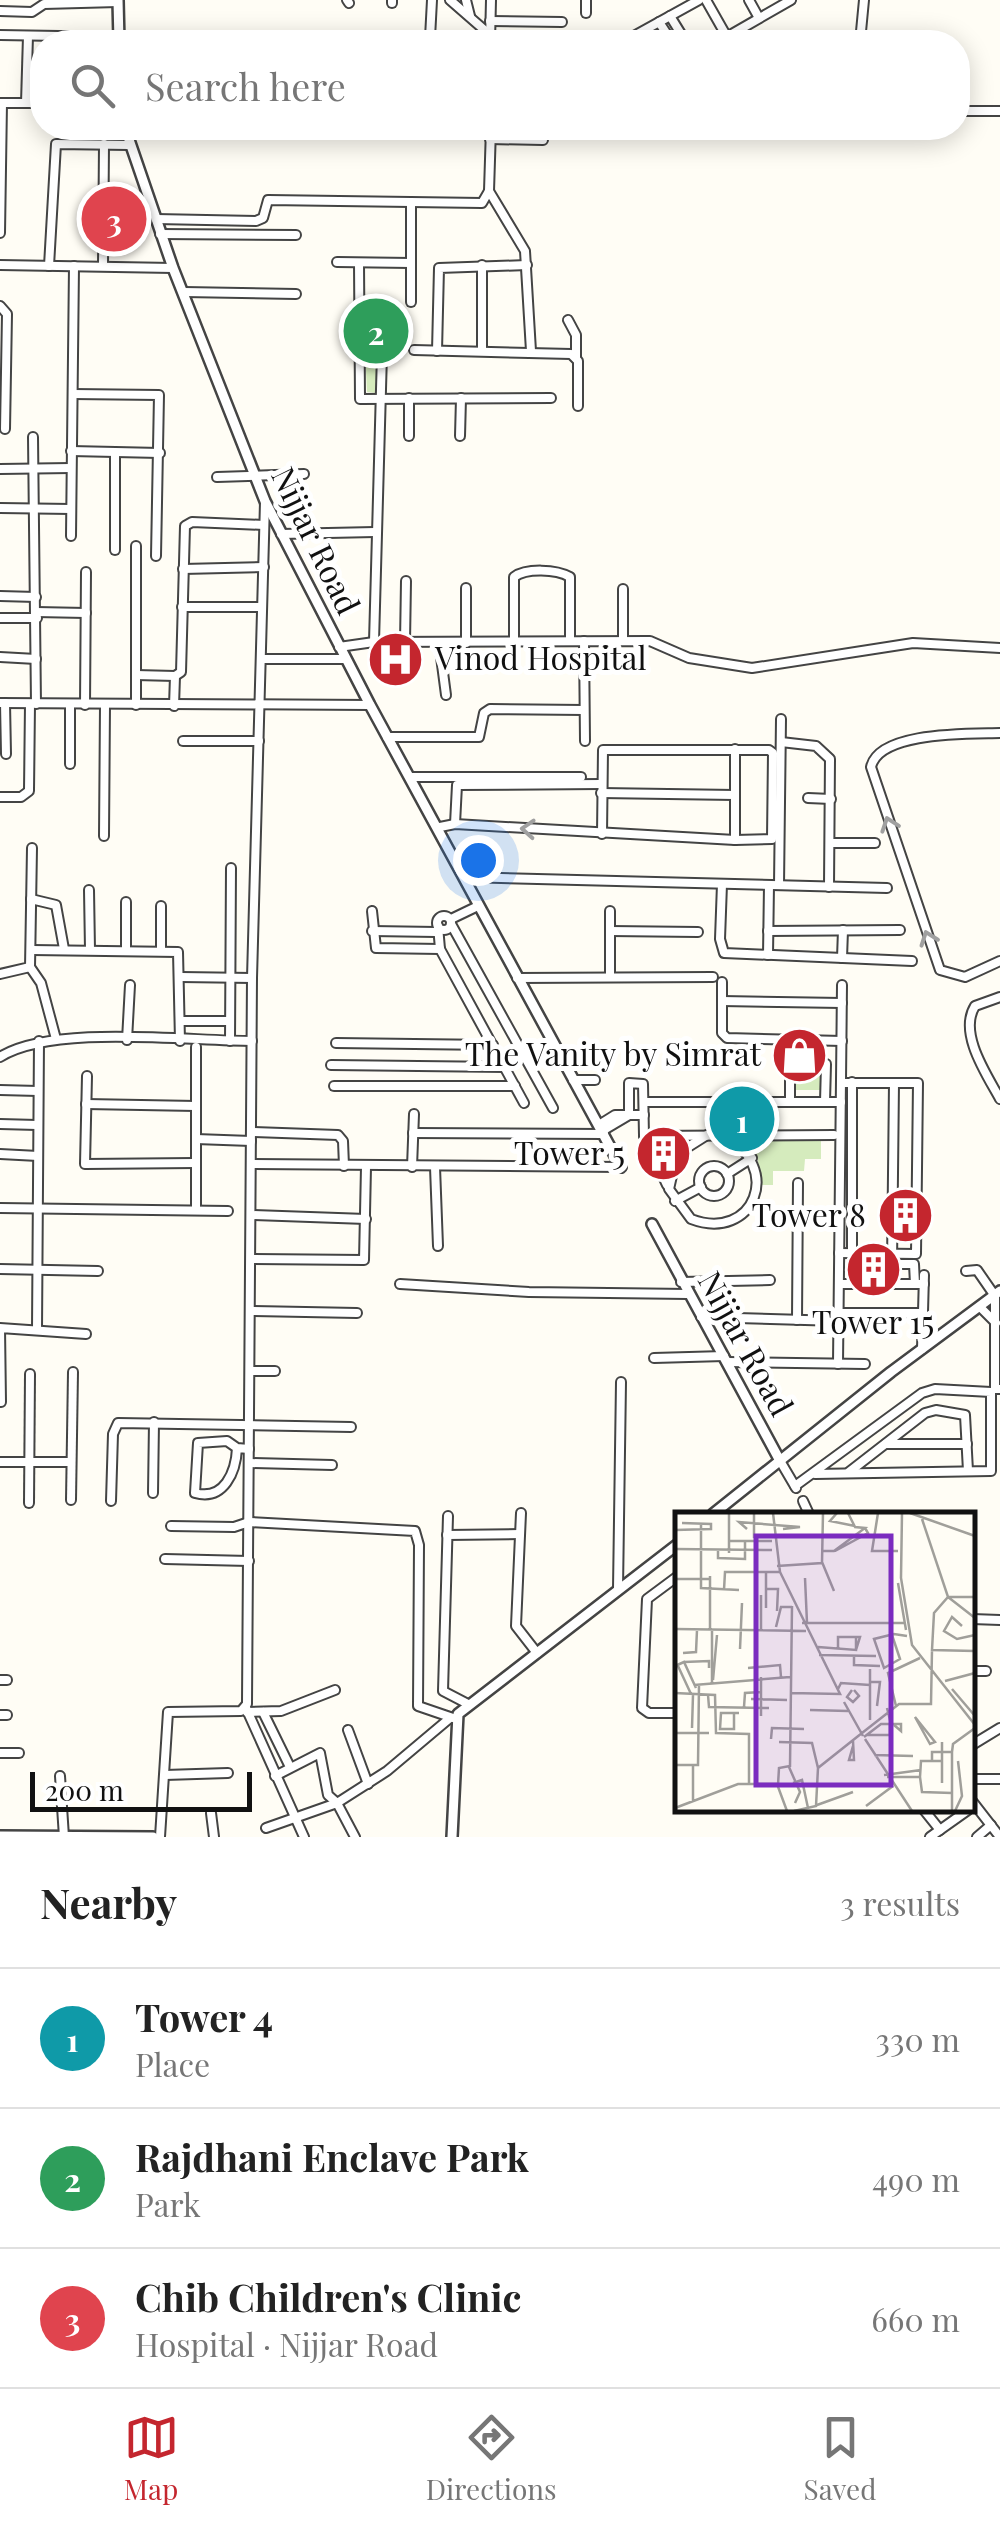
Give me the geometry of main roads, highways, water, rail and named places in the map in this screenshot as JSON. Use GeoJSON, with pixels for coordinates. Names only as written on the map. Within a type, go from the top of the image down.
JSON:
{"type":"FeatureCollection","features":[{"type":"Feature","properties":{"kind":"place","name":"Chib Children's Clinic"},"geometry":{"type":"Point","coordinates":[114,219]}},
{"type":"Feature","properties":{"kind":"place","name":"Rajdhani Enclave Park"},"geometry":{"type":"Point","coordinates":[376,331]}},
{"type":"Feature","properties":{"kind":"place","name":"Vinod Hospital"},"geometry":{"type":"Point","coordinates":[396,659]}},
{"type":"Feature","properties":{"kind":"place","name":"The Vanity by Simrat"},"geometry":{"type":"Point","coordinates":[800,1055]}},
{"type":"Feature","properties":{"kind":"place","name":"Tower 4"},"geometry":{"type":"Point","coordinates":[742,1119]}},
{"type":"Feature","properties":{"kind":"place","name":"Tower 5"},"geometry":{"type":"Point","coordinates":[664,1154]}},
{"type":"Feature","properties":{"kind":"place","name":"Tower 8"},"geometry":{"type":"Point","coordinates":[905,1216]}},
{"type":"Feature","properties":{"kind":"place","name":"Tower 15"},"geometry":{"type":"Point","coordinates":[873,1269]}}]}
